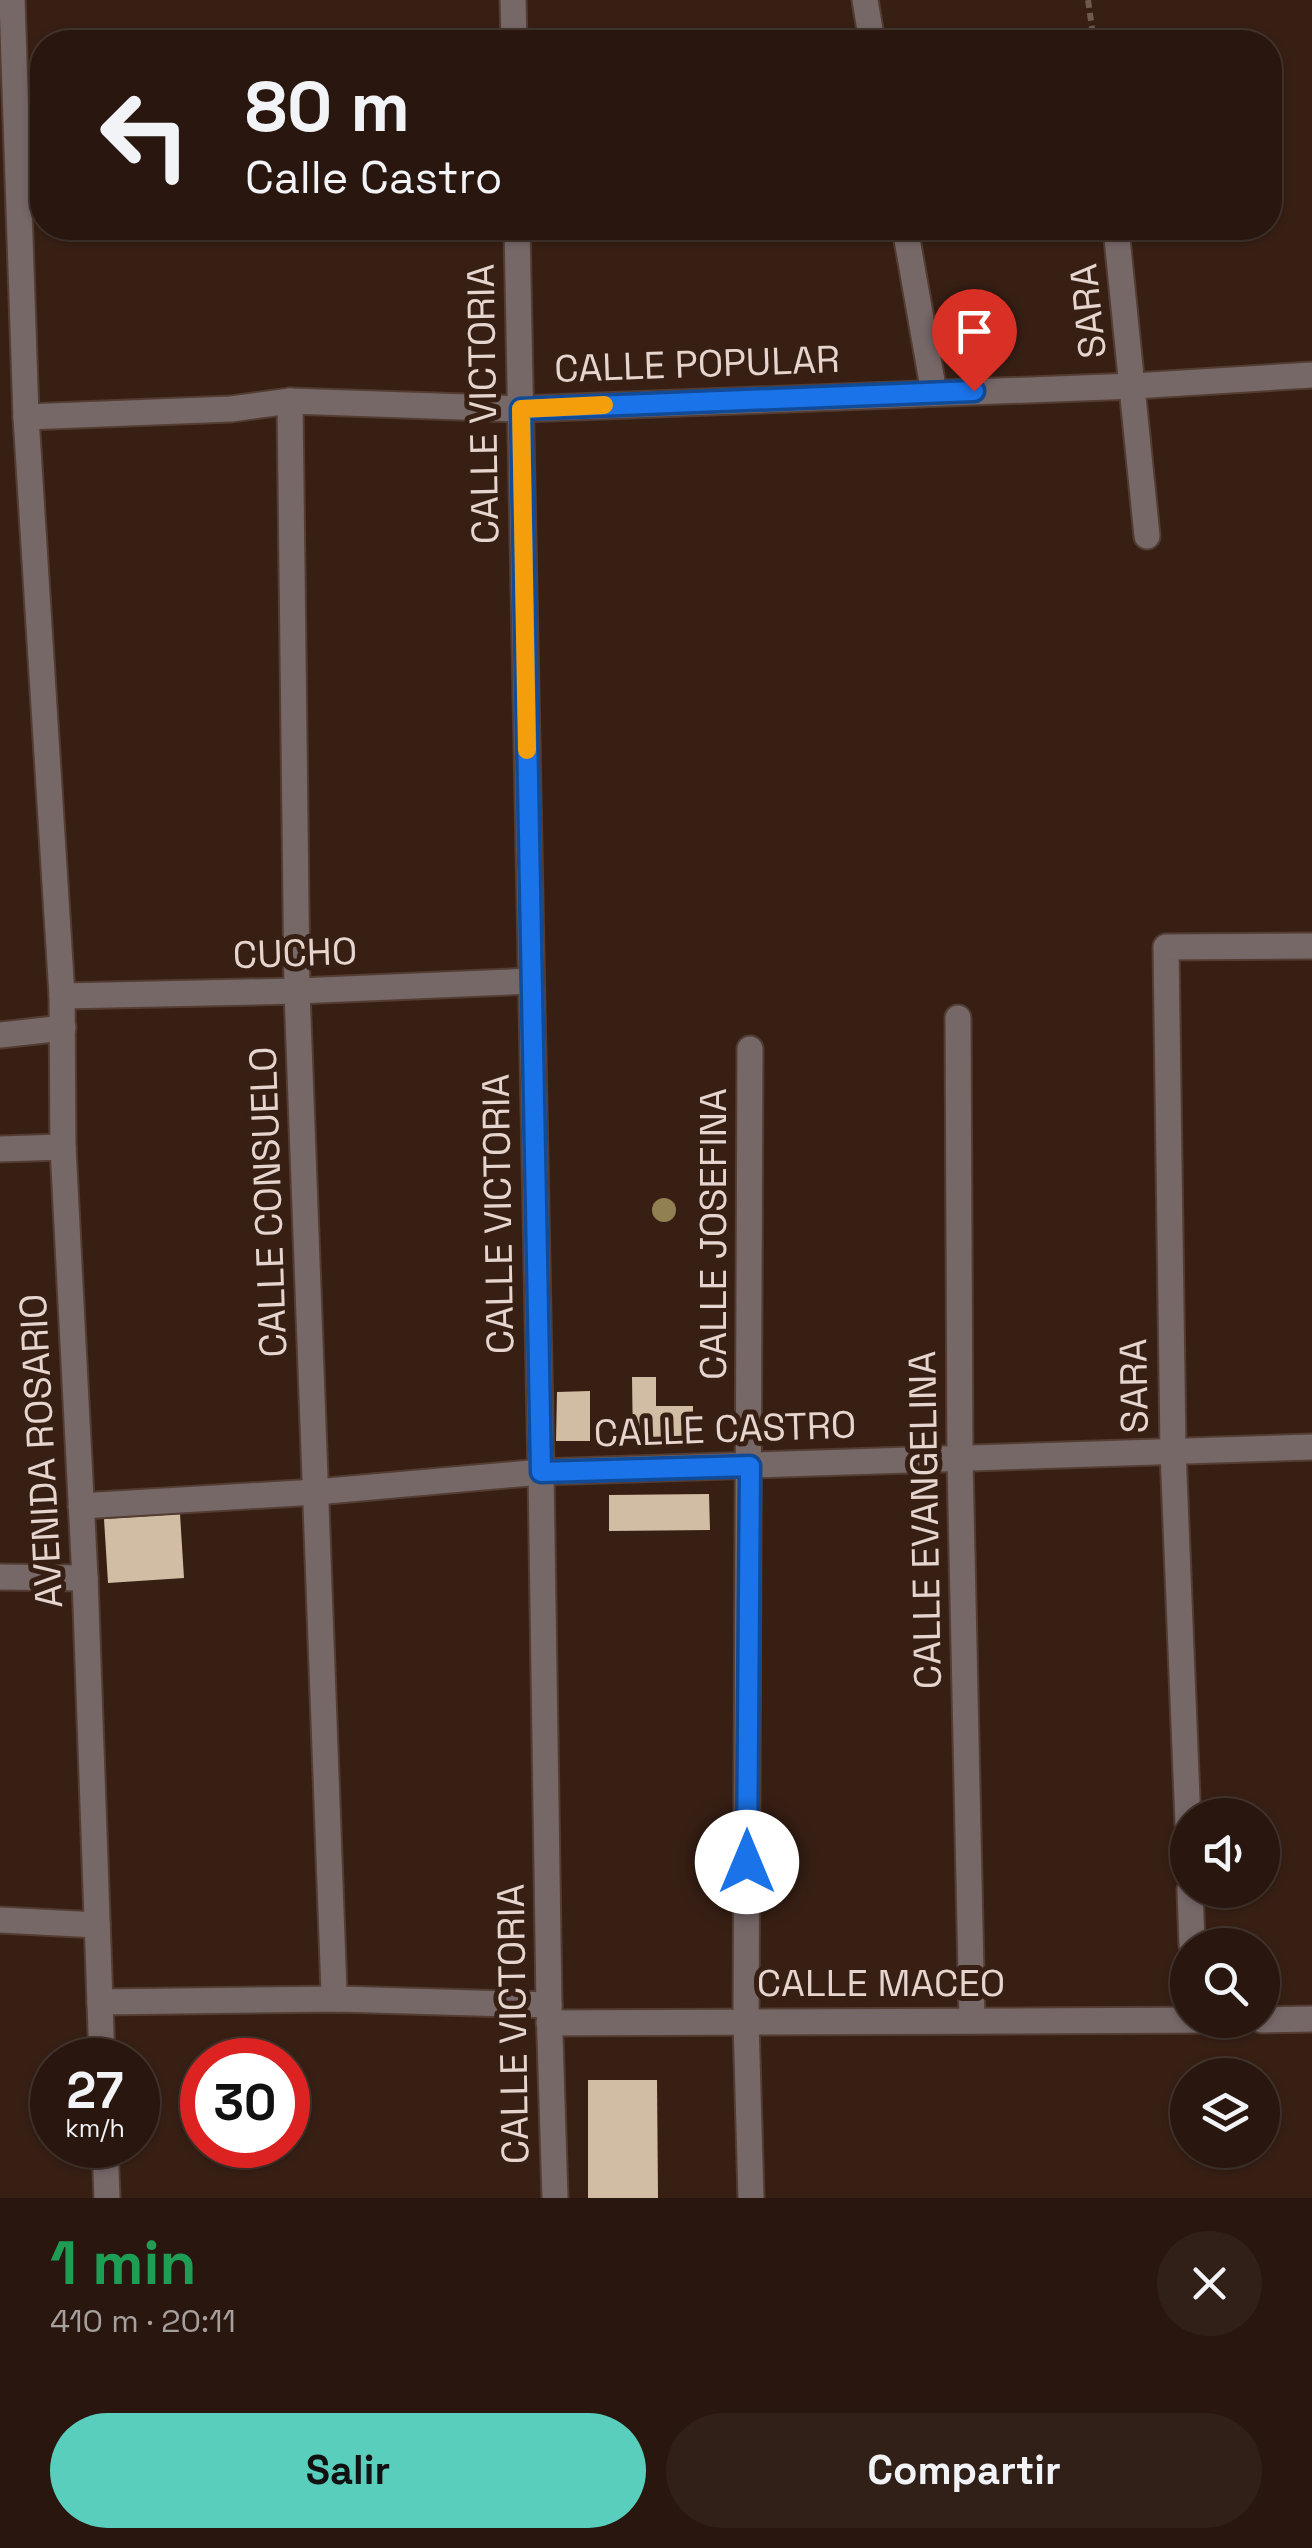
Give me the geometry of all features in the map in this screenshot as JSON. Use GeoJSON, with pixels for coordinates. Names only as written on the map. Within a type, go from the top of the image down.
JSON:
{"type":"FeatureCollection","features":[{"type":"Feature","properties":{"kind":"street","name":"AVENIDA ROSARIO"},"geometry":{"type":"LineString","coordinates":[[12,0],[12,334],[26,417],[64,1028],[63,1147],[82,1506],[101,2038]]}},
{"type":"Feature","properties":{"kind":"street"},"geometry":{"type":"LineString","coordinates":[[513,0],[514,30]]}},
{"type":"Feature","properties":{"kind":"street"},"geometry":{"type":"LineString","coordinates":[[865,0],[870,30]]}},
{"type":"Feature","properties":{"kind":"street","name":"CALLE VICTORIA"},"geometry":{"type":"LineString","coordinates":[[517,240],[549,2014],[556,2198]]}},
{"type":"Feature","properties":{"kind":"street"},"geometry":{"type":"LineString","coordinates":[[907,240],[934,392]]}},
{"type":"Feature","properties":{"kind":"street","name":"SARA"},"geometry":{"type":"LineString","coordinates":[[1117,240],[1148,536]]}},
{"type":"Feature","properties":{"kind":"street","name":"CALLE POPULAR"},"geometry":{"type":"LineString","coordinates":[[26,417],[231,409],[290,401],[521,409],[1134,386],[1312,375]]}},
{"type":"Feature","properties":{"kind":"street","name":"CALLE CONSUELO"},"geometry":{"type":"LineString","coordinates":[[290,401],[297,991],[334,1992],[338,1999]]}},
{"type":"Feature","properties":{"kind":"street","name":"SARA"},"geometry":{"type":"LineString","coordinates":[[1187,1798],[1173,1450],[1166,947],[1312,946]]}},
{"type":"Feature","properties":{"kind":"street","name":"CUCHO"},"geometry":{"type":"LineString","coordinates":[[62,996],[531,981]]}},
{"type":"Feature","properties":{"kind":"street","name":"CALLE EVANGELINA"},"geometry":{"type":"LineString","coordinates":[[958,1018],[960,1460],[972,2020]]}},
{"type":"Feature","properties":{"kind":"street"},"geometry":{"type":"LineString","coordinates":[[0,1034],[64,1028]]}},
{"type":"Feature","properties":{"kind":"street","name":"CALLE JOSEFINA"},"geometry":{"type":"LineString","coordinates":[[750,1050],[746,2021],[752,2198]]}},
{"type":"Feature","properties":{"kind":"street"},"geometry":{"type":"LineString","coordinates":[[0,1149],[63,1147]]}},
{"type":"Feature","properties":{"kind":"street","name":"CALLE CASTRO"},"geometry":{"type":"LineString","coordinates":[[82,1506],[316,1492],[541,1472],[1312,1447]]}},
{"type":"Feature","properties":{"kind":"street"},"geometry":{"type":"LineString","coordinates":[[0,1577],[85,1578]]}},
{"type":"Feature","properties":{"kind":"street"},"geometry":{"type":"LineString","coordinates":[[0,1920],[98,1925]]}},
{"type":"Feature","properties":{"kind":"street","name":"CALLE MACEO"},"geometry":{"type":"LineString","coordinates":[[100,2002],[338,1999],[549,2014],[746,2021],[1170,2020]]}},
{"type":"Feature","properties":{"kind":"street"},"geometry":{"type":"LineString","coordinates":[[1280,2020],[1312,2019]]}},
{"type":"Feature","properties":{"kind":"street"},"geometry":{"type":"LineString","coordinates":[[106,2168],[107,2198]]}},
{"type":"Feature","properties":{"kind":"path"},"geometry":{"type":"LineString","coordinates":[[1088,0],[1092,30]]}},
{"type":"Feature","properties":{"kind":"building"},"geometry":{"type":"Polygon","coordinates":[[[632,1377],[656,1377],[656,1406],[693,1406],[693,1448],[633,1447],[632,1377]]]}},
{"type":"Feature","properties":{"kind":"building"},"geometry":{"type":"Polygon","coordinates":[[[590,1391],[590,1441],[556,1441],[557,1392],[590,1391]]]}},
{"type":"Feature","properties":{"kind":"building"},"geometry":{"type":"Polygon","coordinates":[[[709,1494],[710,1530],[609,1531],[609,1495],[709,1494]]]}},
{"type":"Feature","properties":{"kind":"building"},"geometry":{"type":"Polygon","coordinates":[[[180,1514],[184,1578],[108,1583],[104,1519],[180,1514]]]}},
{"type":"Feature","properties":{"kind":"building"},"geometry":{"type":"Polygon","coordinates":[[[588,2080],[657,2080],[658,2198],[588,2198],[588,2080]]]}},
{"type":"Feature","properties":{"kind":"slow traffic"},"geometry":{"type":"LineString","coordinates":[[527,750],[521,409],[604,405]]}},
{"type":"Feature","properties":{"kind":"route"},"geometry":{"type":"LineString","coordinates":[[747,1862],[750,1466],[541,1472],[521,409],[974,391]]}}]}
